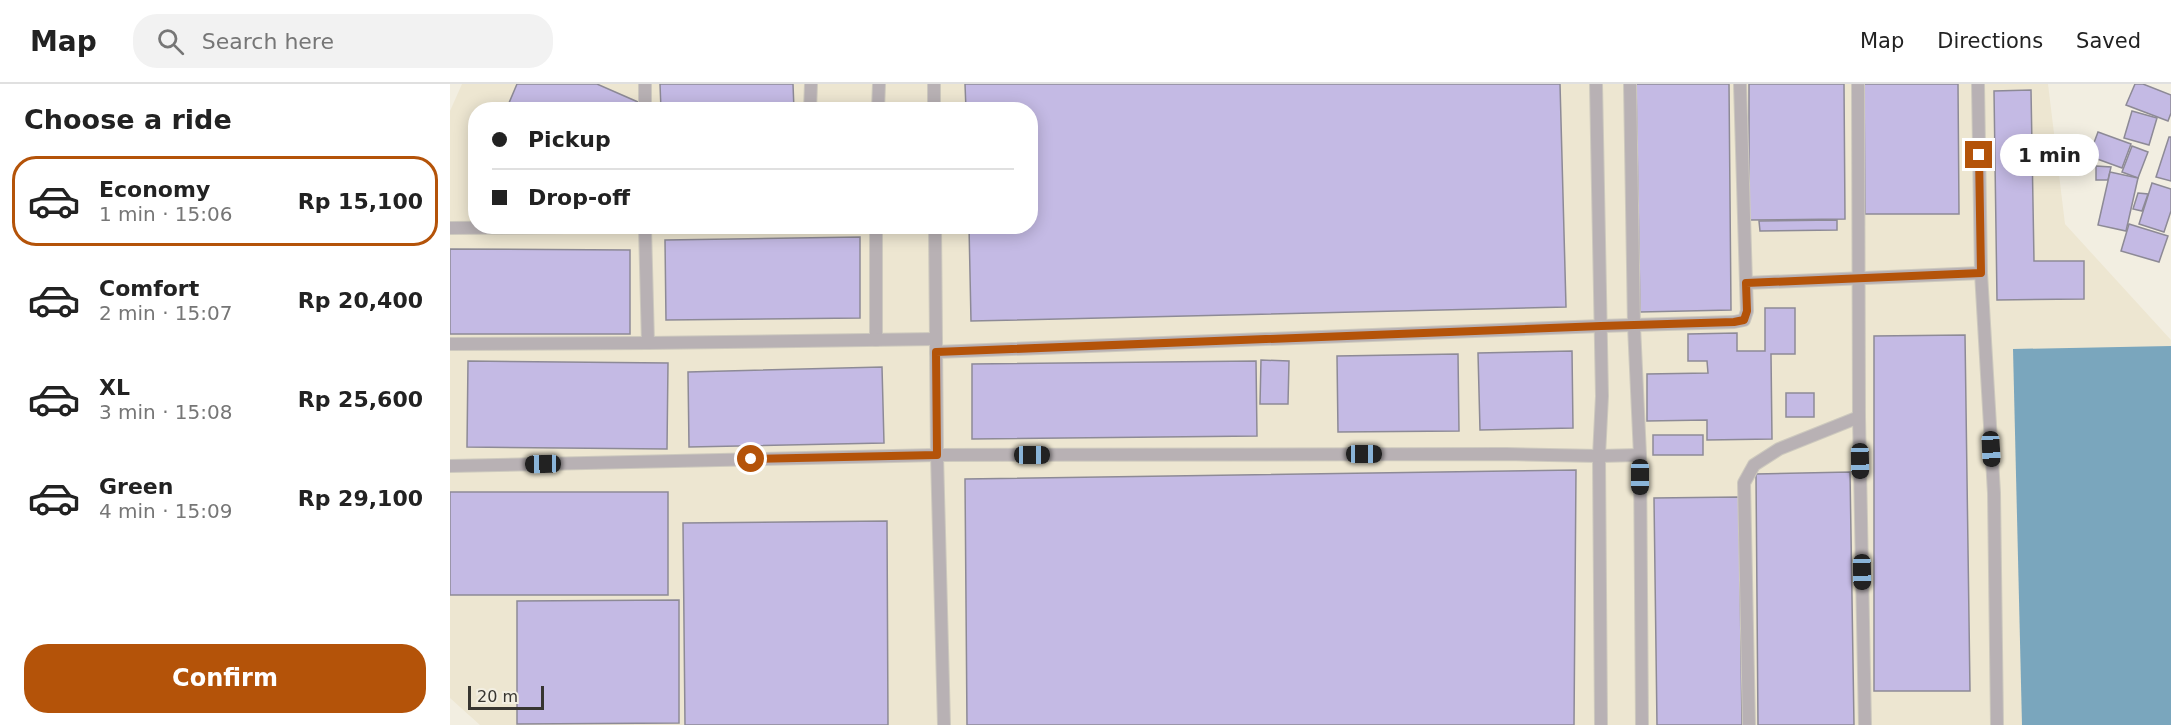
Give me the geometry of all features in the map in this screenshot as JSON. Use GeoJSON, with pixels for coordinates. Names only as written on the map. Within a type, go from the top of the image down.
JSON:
{"type":"FeatureCollection","features":[{"type":"Feature","properties":{"kind":"lane"},"geometry":{"type":"LineString","coordinates":[[645,84],[645,102]]}},
{"type":"Feature","properties":{"kind":"lane"},"geometry":{"type":"LineString","coordinates":[[810,102],[811,84]]}},
{"type":"Feature","properties":{"kind":"lane"},"geometry":{"type":"LineString","coordinates":[[878,102],[879,84]]}},
{"type":"Feature","properties":{"kind":"lane"},"geometry":{"type":"LineString","coordinates":[[934,84],[934,102]]}},
{"type":"Feature","properties":{"kind":"lane"},"geometry":{"type":"LineString","coordinates":[[1596,84],[1602,396],[1599,456],[1601,725]]}},
{"type":"Feature","properties":{"kind":"lane"},"geometry":{"type":"LineString","coordinates":[[1630,84],[1634,326],[1640,454],[1642,725]]}},
{"type":"Feature","properties":{"kind":"lane"},"geometry":{"type":"LineString","coordinates":[[450,344],[648,344],[876,340],[936,345],[1634,326],[1744,320],[1747,311],[1740,84]]}},
{"type":"Feature","properties":{"kind":"lane"},"geometry":{"type":"LineString","coordinates":[[1858,84],[1859,417],[1865,725]]}},
{"type":"Feature","properties":{"kind":"lane"},"geometry":{"type":"LineString","coordinates":[[1978,84],[1981,273],[1994,493],[1997,725]]}},
{"type":"Feature","properties":{"kind":"lane"},"geometry":{"type":"LineString","coordinates":[[450,228],[468,228]]}},
{"type":"Feature","properties":{"kind":"lane"},"geometry":{"type":"LineString","coordinates":[[645,234],[648,344]]}},
{"type":"Feature","properties":{"kind":"lane"},"geometry":{"type":"LineString","coordinates":[[876,234],[876,340]]}},
{"type":"Feature","properties":{"kind":"lane"},"geometry":{"type":"LineString","coordinates":[[935,234],[937,455],[944,725]]}},
{"type":"Feature","properties":{"kind":"lane"},"geometry":{"type":"LineString","coordinates":[[1746,283],[1981,273]]}},
{"type":"Feature","properties":{"kind":"lane"},"geometry":{"type":"LineString","coordinates":[[1749,725],[1744,483],[1754,465],[1779,449],[1859,417]]}},
{"type":"Feature","properties":{"kind":"lane"},"geometry":{"type":"LineString","coordinates":[[450,466],[937,455],[1506,454],[1599,456],[1640,454]]}},
{"type":"Feature","properties":{"kind":"shaded area"},"geometry":{"type":"Polygon","coordinates":[[[462,84],[2048,84],[2065,224],[2171,340],[2171,725],[480,725],[450,698],[450,111],[462,84]]]}},
{"type":"Feature","properties":{"kind":"water"},"geometry":{"type":"Polygon","coordinates":[[[2171,346],[2171,725],[2022,725],[2013,349],[2171,346]]]}},
{"type":"Feature","properties":{"kind":"building"},"geometry":{"type":"Polygon","coordinates":[[[517,84],[597,84],[638,102],[509,102],[517,84]]]}},
{"type":"Feature","properties":{"kind":"building"},"geometry":{"type":"Polygon","coordinates":[[[660,84],[793,84],[794,102],[661,102],[660,84]]]}},
{"type":"Feature","properties":{"kind":"building"},"geometry":{"type":"Polygon","coordinates":[[[965,84],[1560,84],[1566,307],[971,321],[969,234],[1038,234],[1038,102],[966,102],[965,84]]]}},
{"type":"Feature","properties":{"kind":"building"},"geometry":{"type":"Polygon","coordinates":[[[1636,84],[1729,84],[1731,310],[1640,312],[1636,84]]]}},
{"type":"Feature","properties":{"kind":"building"},"geometry":{"type":"Polygon","coordinates":[[[1749,84],[1844,84],[1845,219],[1749,220],[1749,84]]]}},
{"type":"Feature","properties":{"kind":"building"},"geometry":{"type":"Polygon","coordinates":[[[1864,84],[1958,84],[1959,214],[1865,214],[1864,84]]]}},
{"type":"Feature","properties":{"kind":"building"},"geometry":{"type":"Polygon","coordinates":[[[2135,84],[2143,84],[2171,95],[2171,113],[2168,121],[2126,105],[2135,84]]]}},
{"type":"Feature","properties":{"kind":"building"},"geometry":{"type":"Polygon","coordinates":[[[2031,90],[2034,261],[2084,261],[2084,299],[1997,300],[1994,91],[2031,90]]]}},
{"type":"Feature","properties":{"kind":"building"},"geometry":{"type":"Polygon","coordinates":[[[2132,111],[2157,118],[2149,145],[2124,138],[2132,111]]]}},
{"type":"Feature","properties":{"kind":"building"},"geometry":{"type":"Polygon","coordinates":[[[2098,132],[2131,144],[2122,168],[2089,156],[2098,132]]]}},
{"type":"Feature","properties":{"kind":"building"},"geometry":{"type":"Polygon","coordinates":[[[2169,137],[2171,137],[2171,181],[2156,177],[2169,137]]]}},
{"type":"Feature","properties":{"kind":"building"},"geometry":{"type":"Polygon","coordinates":[[[2132,146],[2148,152],[2138,178],[2122,172],[2132,146]]]}},
{"type":"Feature","properties":{"kind":"building"},"geometry":{"type":"Polygon","coordinates":[[[2096,166],[2111,167],[2108,180],[2096,180],[2096,166]]]}},
{"type":"Feature","properties":{"kind":"building"},"geometry":{"type":"Polygon","coordinates":[[[2110,172],[2138,178],[2126,231],[2098,225],[2110,172]]]}},
{"type":"Feature","properties":{"kind":"building"},"geometry":{"type":"Polygon","coordinates":[[[2152,183],[2171,189],[2171,211],[2164,232],[2139,224],[2152,183]]]}},
{"type":"Feature","properties":{"kind":"building"},"geometry":{"type":"Polygon","coordinates":[[[2138,193],[2148,194],[2142,211],[2133,209],[2138,193]]]}},
{"type":"Feature","properties":{"kind":"building"},"geometry":{"type":"Polygon","coordinates":[[[1837,220],[1837,230],[1760,231],[1759,221],[1837,220]]]}},
{"type":"Feature","properties":{"kind":"building"},"geometry":{"type":"Polygon","coordinates":[[[2129,224],[2168,236],[2159,262],[2121,251],[2129,224]]]}},
{"type":"Feature","properties":{"kind":"building"},"geometry":{"type":"Polygon","coordinates":[[[860,237],[860,318],[666,320],[665,240],[860,237]]]}},
{"type":"Feature","properties":{"kind":"building"},"geometry":{"type":"Polygon","coordinates":[[[450,249],[630,250],[630,334],[450,334],[450,249]]]}},
{"type":"Feature","properties":{"kind":"building"},"geometry":{"type":"Polygon","coordinates":[[[1765,308],[1795,308],[1795,354],[1771,354],[1772,439],[1707,440],[1707,420],[1647,421],[1647,374],[1708,373],[1707,361],[1688,361],[1688,334],[1737,333],[1737,351],[1765,351],[1765,308]]]}},
{"type":"Feature","properties":{"kind":"building"},"geometry":{"type":"Polygon","coordinates":[[[1965,335],[1970,691],[1874,691],[1874,336],[1965,335]]]}},
{"type":"Feature","properties":{"kind":"building"},"geometry":{"type":"Polygon","coordinates":[[[1572,351],[1573,428],[1480,430],[1478,353],[1572,351]]]}},
{"type":"Feature","properties":{"kind":"building"},"geometry":{"type":"Polygon","coordinates":[[[1458,354],[1459,431],[1338,432],[1337,356],[1458,354]]]}},
{"type":"Feature","properties":{"kind":"building"},"geometry":{"type":"Polygon","coordinates":[[[1261,360],[1289,361],[1288,404],[1260,404],[1261,360]]]}},
{"type":"Feature","properties":{"kind":"building"},"geometry":{"type":"Polygon","coordinates":[[[468,361],[668,363],[667,449],[467,447],[468,361]]]}},
{"type":"Feature","properties":{"kind":"building"},"geometry":{"type":"Polygon","coordinates":[[[1256,361],[1257,436],[972,439],[972,364],[1256,361]]]}},
{"type":"Feature","properties":{"kind":"building"},"geometry":{"type":"Polygon","coordinates":[[[882,367],[884,443],[689,447],[688,372],[882,367]]]}},
{"type":"Feature","properties":{"kind":"building"},"geometry":{"type":"Polygon","coordinates":[[[1786,393],[1814,393],[1814,417],[1786,417],[1786,393]]]}},
{"type":"Feature","properties":{"kind":"building"},"geometry":{"type":"Polygon","coordinates":[[[1653,435],[1703,435],[1703,455],[1653,455],[1653,435]]]}},
{"type":"Feature","properties":{"kind":"building"},"geometry":{"type":"Polygon","coordinates":[[[1576,470],[1574,725],[967,725],[965,479],[1576,470]]]}},
{"type":"Feature","properties":{"kind":"building"},"geometry":{"type":"Polygon","coordinates":[[[1850,472],[1854,725],[1758,725],[1756,474],[1850,472]]]}},
{"type":"Feature","properties":{"kind":"building"},"geometry":{"type":"Polygon","coordinates":[[[450,492],[668,492],[668,595],[450,595],[450,492]]]}},
{"type":"Feature","properties":{"kind":"building"},"geometry":{"type":"Polygon","coordinates":[[[1739,497],[1742,725],[1657,725],[1654,498],[1739,497]]]}},
{"type":"Feature","properties":{"kind":"building"},"geometry":{"type":"Polygon","coordinates":[[[887,521],[888,725],[685,725],[683,523],[887,521]]]}},
{"type":"Feature","properties":{"kind":"building"},"geometry":{"type":"Polygon","coordinates":[[[679,600],[679,723],[517,724],[517,601],[679,600]]]}},
{"type":"Feature","properties":{"kind":"route"},"geometry":{"type":"LineString","coordinates":[[751,459],[937,455],[936,352],[1734,322],[1744,320],[1747,311],[1746,283],[1981,273],[1979,155]]}}]}
